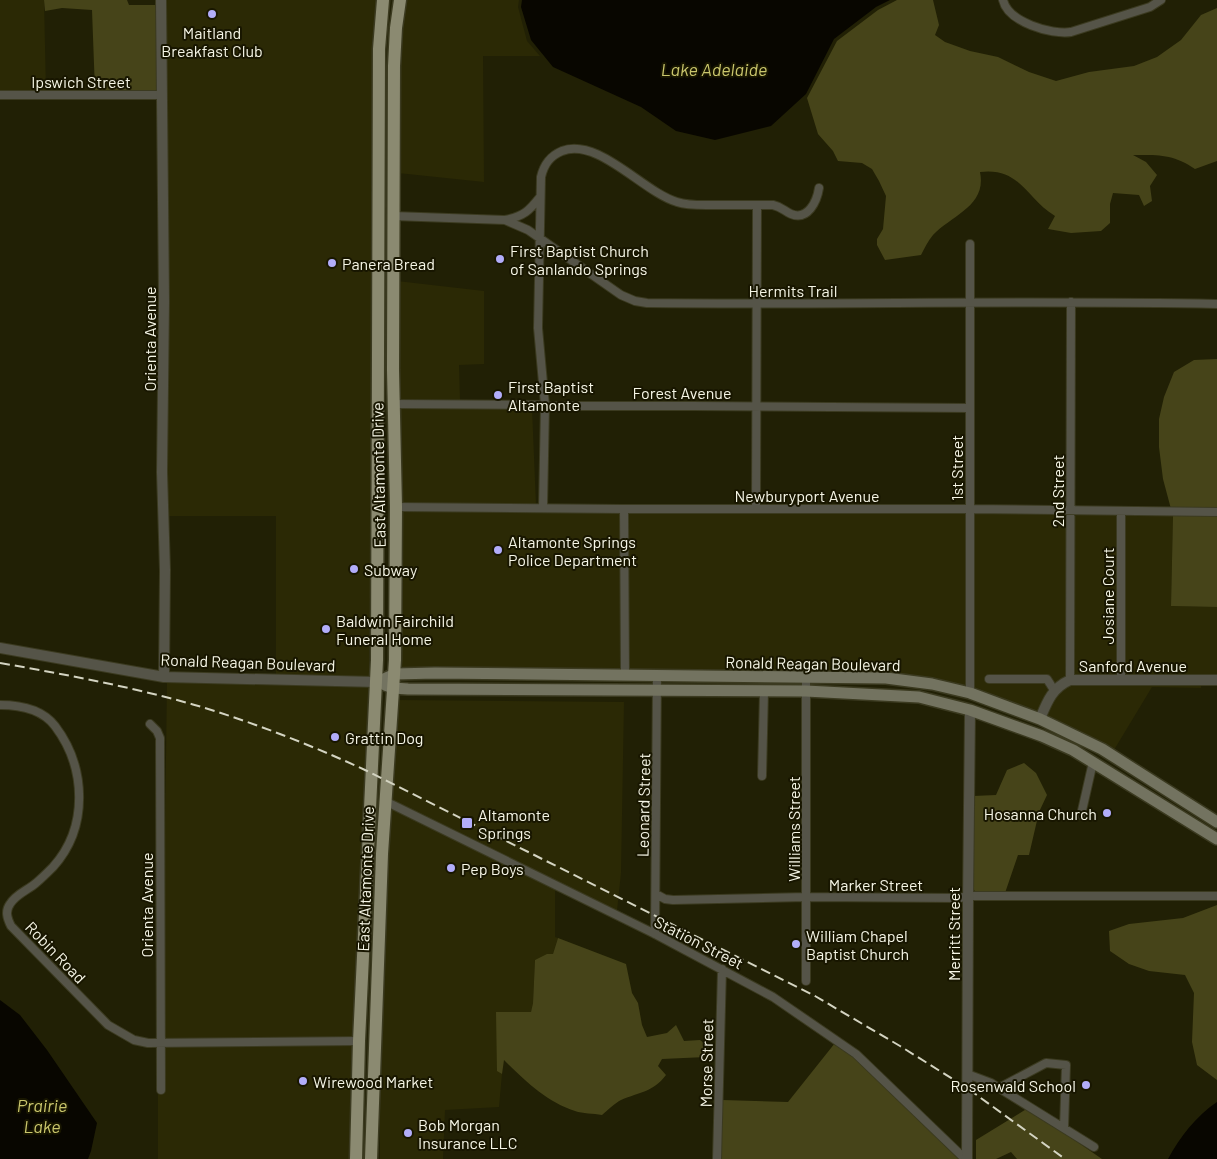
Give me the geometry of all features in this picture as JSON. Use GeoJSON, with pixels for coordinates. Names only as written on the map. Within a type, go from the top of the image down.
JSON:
{"type":"FeatureCollection","features":[{"type":"Feature","properties":{"kind":"main road","name":"East Altamonte Drive"},"geometry":{"type":"LineString","coordinates":[[357,1155],[359,1040],[377,682],[379,97],[380,32],[383,0]]}},
{"type":"Feature","properties":{"kind":"main road","name":"East Altamonte Drive"},"geometry":{"type":"LineString","coordinates":[[371,1156],[374,1039],[385,801],[395,674],[396,507],[393,404],[394,46],[400,0]]}},
{"type":"Feature","properties":{"kind":"main road"},"geometry":{"type":"LineString","coordinates":[[379,97],[388,100],[394,110]]}},
{"type":"Feature","properties":{"kind":"main road"},"geometry":{"type":"LineString","coordinates":[[379,199],[385,209],[394,216]]}},
{"type":"Feature","properties":{"kind":"main road"},"geometry":{"type":"LineString","coordinates":[[379,214],[389,224],[393,233]]}},
{"type":"Feature","properties":{"kind":"main road"},"geometry":{"type":"LineString","coordinates":[[378,350],[388,358],[393,370]]}},
{"type":"Feature","properties":{"kind":"main road"},"geometry":{"type":"LineString","coordinates":[[378,490],[384,500],[396,507]]}},
{"type":"Feature","properties":{"kind":"main road","name":"Ronald Reagan Boulevard"},"geometry":{"type":"LineString","coordinates":[[377,682],[395,674],[886,678],[932,684],[970,693],[1040,719],[1102,749],[1217,822]]}},
{"type":"Feature","properties":{"kind":"main road","name":"Ronald Reagan Boulevard"},"geometry":{"type":"LineString","coordinates":[[377,682],[394,688],[806,691],[919,697],[970,710],[1042,736],[1073,750],[1217,839]]}},
{"type":"Feature","properties":{"kind":"main road"},"geometry":{"type":"LineString","coordinates":[[970,693],[970,710]]}},
{"type":"Feature","properties":{"kind":"main road"},"geometry":{"type":"LineString","coordinates":[[367,865],[381,885]]}},
{"type":"Feature","properties":{"kind":"main road"},"geometry":{"type":"LineString","coordinates":[[366,898],[380,919]]}},
{"type":"Feature","properties":{"kind":"main road"},"geometry":{"type":"LineString","coordinates":[[363,972],[370,984],[368,1023],[374,1039]]}},
{"type":"Feature","properties":{"kind":"main road"},"geometry":{"type":"LineString","coordinates":[[359,1040],[368,1053],[369,1087],[373,1094]]}},
{"type":"Feature","properties":{"kind":"street","name":"Orienta Avenue"},"geometry":{"type":"LineString","coordinates":[[162,0],[164,677]]}},
{"type":"Feature","properties":{"kind":"street"},"geometry":{"type":"LineString","coordinates":[[1003,0],[1005,7],[1018,19],[1052,32],[1060,33],[1071,32],[1150,7],[1162,0]]}},
{"type":"Feature","properties":{"kind":"street","name":"Ipswich Street"},"geometry":{"type":"LineString","coordinates":[[0,95],[162,95]]}},
{"type":"Feature","properties":{"kind":"street"},"geometry":{"type":"LineString","coordinates":[[543,508],[544,405],[538,328],[540,197],[541,176],[550,158],[568,149],[588,150],[622,169],[664,197],[679,203],[693,205],[773,205],[781,207],[796,216],[805,213],[813,207],[819,188]]}},
{"type":"Feature","properties":{"kind":"street"},"geometry":{"type":"LineString","coordinates":[[505,220],[521,216],[530,210],[540,197]]}},
{"type":"Feature","properties":{"kind":"street"},"geometry":{"type":"LineString","coordinates":[[756,508],[757,206]]}},
{"type":"Feature","properties":{"kind":"street","name":"Hermits Trail"},"geometry":{"type":"LineString","coordinates":[[394,216],[505,220],[528,230],[621,295],[635,301],[647,303],[1071,302],[1217,304]]}},
{"type":"Feature","properties":{"kind":"street","name":"1st Street"},"geometry":{"type":"LineString","coordinates":[[970,244],[970,693]]}},
{"type":"Feature","properties":{"kind":"street","name":"2nd Street"},"geometry":{"type":"LineString","coordinates":[[1070,680],[1071,302]]}},
{"type":"Feature","properties":{"kind":"street","name":"Forest Avenue"},"geometry":{"type":"LineString","coordinates":[[393,404],[970,408]]}},
{"type":"Feature","properties":{"kind":"street","name":"Newburyport Avenue"},"geometry":{"type":"LineString","coordinates":[[396,507],[624,509],[969,508],[1121,512],[1217,512]]}},
{"type":"Feature","properties":{"kind":"street"},"geometry":{"type":"LineString","coordinates":[[624,509],[625,676]]}},
{"type":"Feature","properties":{"kind":"street","name":"Josiane Court"},"geometry":{"type":"LineString","coordinates":[[1121,512],[1121,680]]}},
{"type":"Feature","properties":{"kind":"street","name":"Ronald Reagan Boulevard"},"geometry":{"type":"LineString","coordinates":[[0,648],[164,677],[377,682]]}},
{"type":"Feature","properties":{"kind":"street","name":"Leonard Street"},"geometry":{"type":"LineString","coordinates":[[655,934],[657,675]]}},
{"type":"Feature","properties":{"kind":"street","name":"Williams Street"},"geometry":{"type":"LineString","coordinates":[[806,677],[806,981]]}},
{"type":"Feature","properties":{"kind":"street"},"geometry":{"type":"LineString","coordinates":[[989,678],[1047,679],[1054,690],[1040,719]]}},
{"type":"Feature","properties":{"kind":"street","name":"Sanford Avenue"},"geometry":{"type":"LineString","coordinates":[[1054,690],[1070,680],[1217,680]]}},
{"type":"Feature","properties":{"kind":"street"},"geometry":{"type":"LineString","coordinates":[[762,776],[764,691]]}},
{"type":"Feature","properties":{"kind":"street","name":"Robin Road"},"geometry":{"type":"LineString","coordinates":[[0,704],[28,708],[42,714],[53,723],[64,738],[73,758],[79,783],[80,804],[75,827],[66,848],[54,866],[38,882],[15,898],[9,905],[7,918],[11,926],[108,1025],[134,1040],[161,1044],[359,1040]]}},
{"type":"Feature","properties":{"kind":"street","name":"Merritt Street"},"geometry":{"type":"LineString","coordinates":[[966,1159],[970,710]]}},
{"type":"Feature","properties":{"kind":"street","name":"Orienta Avenue"},"geometry":{"type":"LineString","coordinates":[[150,724],[157,731],[160,738],[161,1090]]}},
{"type":"Feature","properties":{"kind":"street"},"geometry":{"type":"LineString","coordinates":[[1081,815],[1093,762]]}},
{"type":"Feature","properties":{"kind":"street","name":"Station Street"},"geometry":{"type":"LineString","coordinates":[[385,801],[655,934],[774,997],[844,1045],[882,1078],[966,1159]]}},
{"type":"Feature","properties":{"kind":"street","name":"Marker Street"},"geometry":{"type":"LineString","coordinates":[[656,894],[665,899],[673,900],[807,897],[1217,896]]}},
{"type":"Feature","properties":{"kind":"street","name":"Morse Street"},"geometry":{"type":"LineString","coordinates":[[717,1159],[722,968]]}},
{"type":"Feature","properties":{"kind":"street"},"geometry":{"type":"LineString","coordinates":[[999,1088],[1046,1063],[1066,1064],[1064,1128]]}},
{"type":"Feature","properties":{"kind":"street"},"geometry":{"type":"LineString","coordinates":[[967,1074],[999,1088],[1094,1147]]}},
{"type":"Feature","properties":{"kind":"street"},"geometry":{"type":"LineString","coordinates":[[357,1155],[371,1156]]}},
{"type":"Feature","properties":{"kind":"shaded area"},"geometry":{"type":"Polygon","coordinates":[[[0,0],[44,0],[46,91],[0,91],[0,0]]]}},
{"type":"Feature","properties":{"kind":"shaded area"},"geometry":{"type":"Polygon","coordinates":[[[44,0],[127,0],[129,5],[158,5],[158,92],[95,91],[92,10],[62,8],[45,11],[44,0]]]}},
{"type":"Feature","properties":{"kind":"shaded area"},"geometry":{"type":"Polygon","coordinates":[[[165,0],[378,0],[372,43],[373,354],[369,679],[276,677],[276,516],[167,516],[165,0]]]}},
{"type":"Feature","properties":{"kind":"shaded area"},"geometry":{"type":"Polygon","coordinates":[[[406,0],[519,0],[518,7],[527,41],[540,56],[483,56],[484,182],[398,173],[401,40],[406,0]]]}},
{"type":"Feature","properties":{"kind":"shaded area"},"geometry":{"type":"Polygon","coordinates":[[[897,0],[933,0],[939,25],[935,35],[945,42],[970,51],[998,57],[1029,72],[1056,81],[1089,72],[1134,66],[1157,57],[1181,40],[1201,15],[1217,8],[1217,161],[1195,169],[1180,160],[1166,156],[1133,155],[1146,162],[1157,175],[1150,186],[1152,201],[1144,206],[1139,195],[1113,193],[1110,204],[1110,223],[1101,231],[1071,233],[1048,229],[1055,216],[1045,209],[1014,179],[1005,174],[980,172],[981,184],[973,202],[933,235],[921,255],[885,260],[877,245],[877,239],[883,229],[886,196],[879,181],[872,169],[862,163],[838,161],[833,151],[818,134],[807,98],[837,41],[878,10],[897,0]]]}},
{"type":"Feature","properties":{"kind":"shaded area"},"geometry":{"type":"Polygon","coordinates":[[[397,281],[484,291],[484,364],[459,365],[460,400],[396,399],[397,281]]]}},
{"type":"Feature","properties":{"kind":"shaded area"},"geometry":{"type":"Polygon","coordinates":[[[1217,359],[1217,509],[1171,509],[1163,479],[1159,447],[1159,419],[1164,397],[1174,372],[1194,360],[1217,359]]]}},
{"type":"Feature","properties":{"kind":"shaded area"},"geometry":{"type":"Polygon","coordinates":[[[396,406],[532,408],[536,505],[396,503],[396,406]]]}},
{"type":"Feature","properties":{"kind":"shaded area"},"geometry":{"type":"Polygon","coordinates":[[[396,510],[536,513],[620,512],[621,670],[396,671],[396,510]]]}},
{"type":"Feature","properties":{"kind":"shaded area"},"geometry":{"type":"Polygon","coordinates":[[[628,512],[965,512],[966,686],[915,676],[875,672],[696,669],[629,670],[628,512]]]}},
{"type":"Feature","properties":{"kind":"shaded area"},"geometry":{"type":"Polygon","coordinates":[[[973,512],[1067,514],[1066,678],[1055,684],[1051,677],[1047,675],[985,675],[985,682],[1045,682],[1049,691],[1039,712],[974,688],[973,512]]]}},
{"type":"Feature","properties":{"kind":"shaded area"},"geometry":{"type":"Polygon","coordinates":[[[1075,515],[1117,515],[1117,677],[1074,677],[1075,515]]]}},
{"type":"Feature","properties":{"kind":"shaded area"},"geometry":{"type":"Polygon","coordinates":[[[1125,515],[1173,515],[1171,606],[1217,607],[1217,677],[1125,677],[1125,515]]]}},
{"type":"Feature","properties":{"kind":"shaded area"},"geometry":{"type":"Polygon","coordinates":[[[1173,515],[1217,516],[1217,607],[1171,606],[1173,515]]]}},
{"type":"Feature","properties":{"kind":"shaded area"},"geometry":{"type":"Polygon","coordinates":[[[167,681],[369,686],[355,1037],[165,1040],[167,681]]]}},
{"type":"Feature","properties":{"kind":"shaded area"},"geometry":{"type":"Polygon","coordinates":[[[1071,683],[1217,684],[1217,686],[1201,686],[1201,688],[1152,687],[1114,750],[1046,715],[1057,693],[1071,683]]]}},
{"type":"Feature","properties":{"kind":"shaded area"},"geometry":{"type":"Polygon","coordinates":[[[395,700],[624,702],[621,873],[617,911],[391,800],[395,700]]]}},
{"type":"Feature","properties":{"kind":"shaded area"},"geometry":{"type":"Polygon","coordinates":[[[1024,763],[1036,773],[1047,795],[1039,812],[1029,855],[1018,855],[1005,893],[979,893],[972,889],[973,796],[996,795],[1007,770],[1024,763]]]}},
{"type":"Feature","properties":{"kind":"shaded area"},"geometry":{"type":"Polygon","coordinates":[[[390,807],[555,889],[555,937],[558,938],[553,954],[535,960],[531,1012],[497,1070],[502,1074],[499,1107],[445,1110],[443,1159],[380,1159],[380,1090],[390,807]]]}},
{"type":"Feature","properties":{"kind":"shaded area"},"geometry":{"type":"Polygon","coordinates":[[[1217,905],[1217,1080],[1197,1065],[1192,1042],[1194,993],[1185,975],[1149,971],[1129,964],[1110,951],[1109,931],[1129,924],[1183,918],[1217,905]]]}},
{"type":"Feature","properties":{"kind":"shaded area"},"geometry":{"type":"Polygon","coordinates":[[[558,938],[626,964],[632,993],[638,1003],[642,1025],[647,1037],[667,1033],[676,1025],[684,1041],[700,1040],[709,1047],[706,1057],[662,1059],[658,1066],[666,1075],[661,1081],[646,1091],[619,1101],[602,1115],[578,1112],[555,1102],[528,1083],[504,1060],[502,1074],[497,1071],[496,1012],[531,1012],[535,960],[547,954],[553,954],[558,938]]]}},
{"type":"Feature","properties":{"kind":"shaded area"},"geometry":{"type":"Polygon","coordinates":[[[835,1043],[853,1056],[960,1159],[721,1159],[722,1100],[788,1102],[835,1043]]]}},
{"type":"Feature","properties":{"kind":"shaded area"},"geometry":{"type":"Polygon","coordinates":[[[355,1044],[352,1159],[158,1159],[158,1093],[165,1093],[165,1047],[355,1044]]]}},
{"type":"Feature","properties":{"kind":"shaded area"},"geometry":{"type":"Polygon","coordinates":[[[1028,1108],[1102,1159],[1017,1159],[1011,1152],[996,1159],[976,1159],[976,1140],[1028,1108]]]}},
{"type":"Feature","properties":{"kind":"water","name":"Lake Adelaide"},"geometry":{"type":"Polygon","coordinates":[[[522,0],[890,0],[876,7],[834,39],[806,94],[771,126],[715,140],[676,131],[641,107],[553,67],[531,40],[521,7],[522,0]]]}},
{"type":"Feature","properties":{"kind":"water","name":"Prairie Lake"},"geometry":{"type":"Polygon","coordinates":[[[0,1000],[20,1015],[47,1050],[97,1123],[88,1159],[0,1159],[0,1000]]]}},
{"type":"Feature","properties":{"kind":"water"},"geometry":{"type":"Polygon","coordinates":[[[1217,1102],[1217,1159],[1168,1159],[1189,1128],[1217,1102]]]}},
{"type":"Feature","properties":{"kind":"railway"},"geometry":{"type":"LineString","coordinates":[[0,663],[103,682],[205,708],[286,736],[365,770],[815,996],[967,1088],[1065,1159]]}},
{"type":"Feature","properties":{"kind":"place","name":"Maitland Breakfast Club"},"geometry":{"type":"Point","coordinates":[212,14]}},
{"type":"Feature","properties":{"kind":"place","name":"First Baptist Church of Sanlando Springs"},"geometry":{"type":"Point","coordinates":[500,259]}},
{"type":"Feature","properties":{"kind":"place","name":"Panera Bread"},"geometry":{"type":"Point","coordinates":[332,263]}},
{"type":"Feature","properties":{"kind":"place","name":"First Baptist Altamonte"},"geometry":{"type":"Point","coordinates":[498,395]}},
{"type":"Feature","properties":{"kind":"place","name":"Altamonte Springs Police Department"},"geometry":{"type":"Point","coordinates":[498,550]}},
{"type":"Feature","properties":{"kind":"place","name":"Subway"},"geometry":{"type":"Point","coordinates":[354,569]}},
{"type":"Feature","properties":{"kind":"place","name":"Baldwin Fairchild Funeral Home"},"geometry":{"type":"Point","coordinates":[326,629]}},
{"type":"Feature","properties":{"kind":"place","name":"Grattin Dog"},"geometry":{"type":"Point","coordinates":[335,737]}},
{"type":"Feature","properties":{"kind":"place","name":"Hosanna Church"},"geometry":{"type":"Point","coordinates":[1107,813]}},
{"type":"Feature","properties":{"kind":"place","name":"Altamonte Springs"},"geometry":{"type":"Point","coordinates":[467,823]}},
{"type":"Feature","properties":{"kind":"place","name":"Pep Boys"},"geometry":{"type":"Point","coordinates":[451,868]}},
{"type":"Feature","properties":{"kind":"place","name":"William Chapel Baptist Church"},"geometry":{"type":"Point","coordinates":[796,944]}},
{"type":"Feature","properties":{"kind":"place","name":"Wirewood Market"},"geometry":{"type":"Point","coordinates":[303,1081]}},
{"type":"Feature","properties":{"kind":"place","name":"Rosenwald School"},"geometry":{"type":"Point","coordinates":[1086,1085]}},
{"type":"Feature","properties":{"kind":"place","name":"Bob Morgan Insurance LLC"},"geometry":{"type":"Point","coordinates":[408,1133]}}]}
